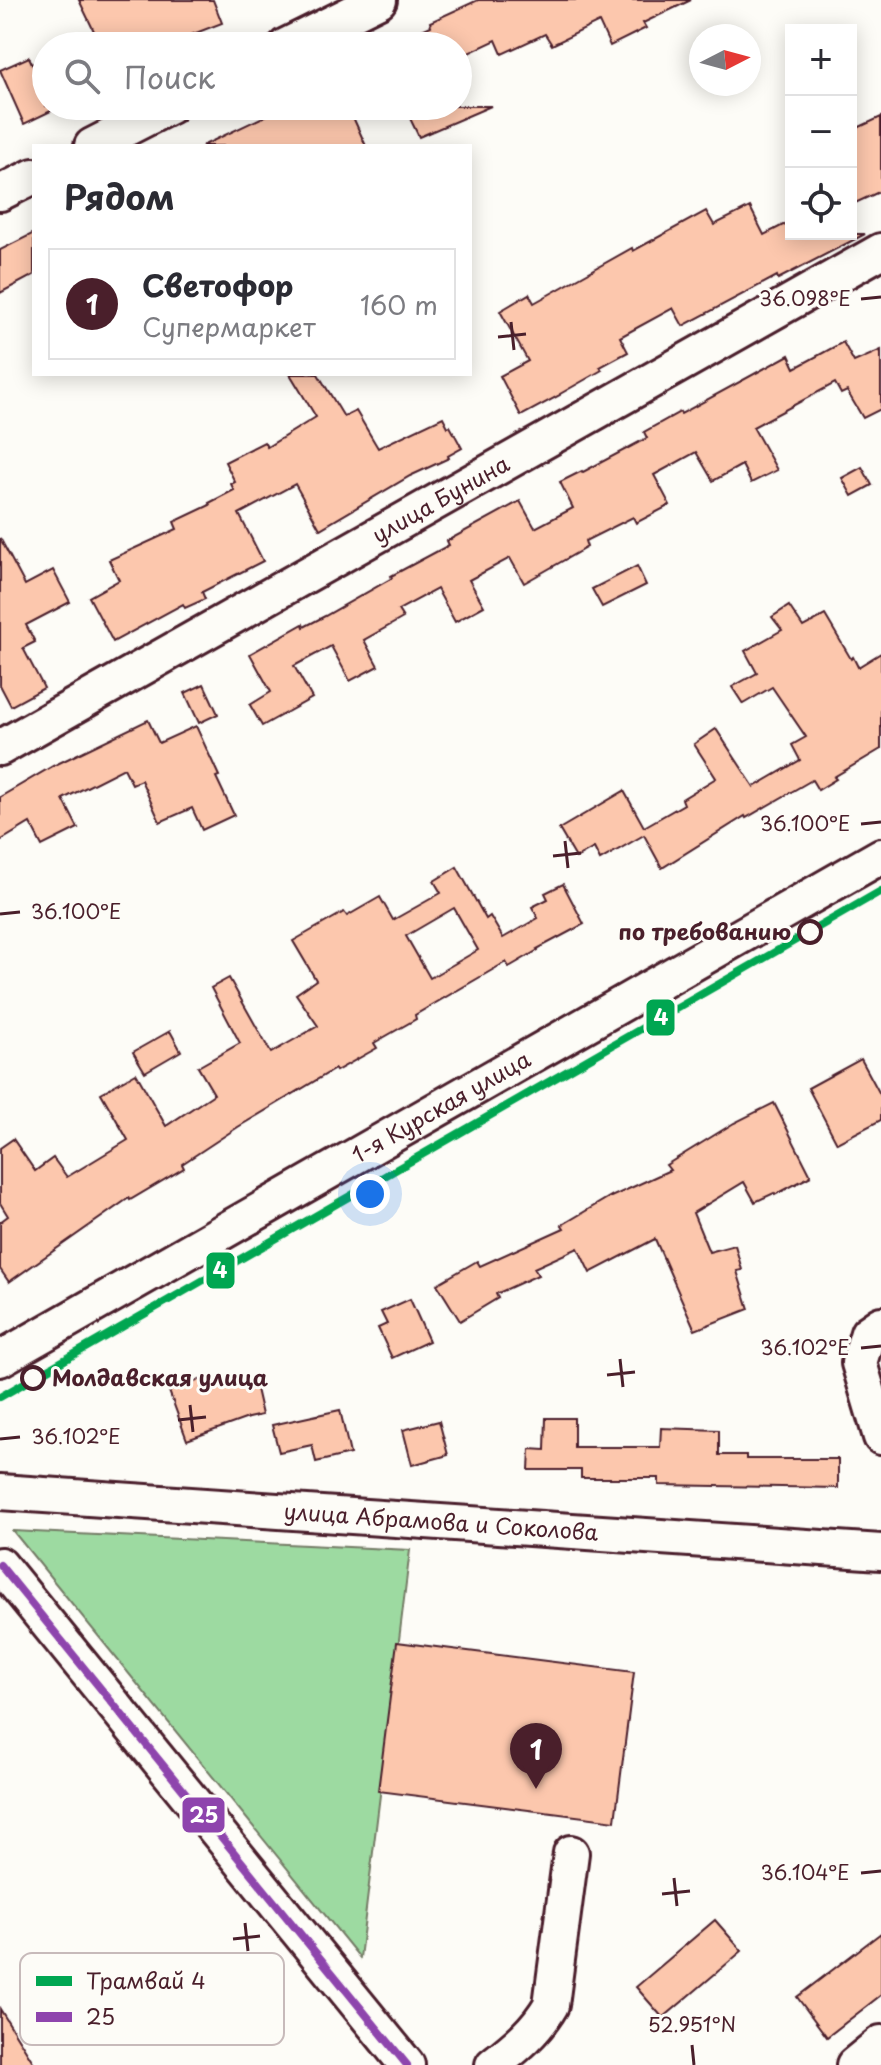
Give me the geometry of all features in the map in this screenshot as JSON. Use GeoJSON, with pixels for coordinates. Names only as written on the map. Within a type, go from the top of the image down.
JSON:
{"type":"FeatureCollection","features":[{"type":"Feature","properties":{"kind":"street"},"geometry":{"type":"LineString","coordinates":[[314,32],[379,0]]}},
{"type":"Feature","properties":{"kind":"street"},"geometry":{"type":"LineString","coordinates":[[96,144],[143,120]]}},
{"type":"Feature","properties":{"kind":"street"},"geometry":{"type":"LineString","coordinates":[[0,193],[32,177]]}},
{"type":"Feature","properties":{"kind":"street","name":"улица Бунина"},"geometry":{"type":"LineString","coordinates":[[0,748],[881,251]]}},
{"type":"Feature","properties":{"kind":"street","name":"1-я Курская улица"},"geometry":{"type":"LineString","coordinates":[[0,1359],[881,856]]}},
{"type":"Feature","properties":{"kind":"street"},"geometry":{"type":"LineString","coordinates":[[881,1324],[868,1333],[859,1363],[881,1437]]}},
{"type":"Feature","properties":{"kind":"street","name":"улица Абрамова и Соколова"},"geometry":{"type":"LineString","coordinates":[[0,1492],[881,1552]]}},
{"type":"Feature","properties":{"kind":"street"},"geometry":{"type":"LineString","coordinates":[[0,1565],[407,2065]]}},
{"type":"Feature","properties":{"kind":"street"},"geometry":{"type":"LineString","coordinates":[[493,2065],[540,2024],[551,2005],[571,1853]]}},
{"type":"Feature","properties":{"kind":"street"},"geometry":{"type":"LineString","coordinates":[[854,2065],[881,2043]]}},
{"type":"Feature","properties":{"kind":"green space"},"geometry":{"type":"Polygon","coordinates":[[[13,1531],[410,1550],[360,1958],[13,1531]]]}},
{"type":"Feature","properties":{"kind":"building"},"geometry":{"type":"Polygon","coordinates":[[[79,0],[213,0],[222,23],[199,32],[92,32],[94,31],[79,0]]]}},
{"type":"Feature","properties":{"kind":"building"},"geometry":{"type":"Polygon","coordinates":[[[478,0],[691,0],[643,23],[646,28],[610,46],[599,22],[552,45],[545,34],[502,54],[496,40],[472,51],[472,32],[418,32],[431,26],[430,22],[478,0]]]}},
{"type":"Feature","properties":{"kind":"building"},"geometry":{"type":"Polygon","coordinates":[[[29,57],[32,64],[32,120],[24,124],[0,70],[29,57]]]}},
{"type":"Feature","properties":{"kind":"building"},"geometry":{"type":"Polygon","coordinates":[[[472,106],[491,106],[472,114],[472,106]]]}},
{"type":"Feature","properties":{"kind":"building"},"geometry":{"type":"Polygon","coordinates":[[[881,117],[881,191],[857,202],[857,168],[857,128],[881,117]]]}},
{"type":"Feature","properties":{"kind":"building"},"geometry":{"type":"Polygon","coordinates":[[[257,120],[354,120],[365,144],[206,144],[257,120]]]}},
{"type":"Feature","properties":{"kind":"building"},"geometry":{"type":"Polygon","coordinates":[[[411,120],[458,120],[419,137],[411,120]]]}},
{"type":"Feature","properties":{"kind":"building"},"geometry":{"type":"Polygon","coordinates":[[[750,207],[764,235],[785,224],[785,240],[853,240],[683,326],[673,308],[620,337],[628,352],[521,416],[500,376],[528,361],[500,311],[529,294],[534,303],[706,211],[714,225],[750,207]]]}},
{"type":"Feature","properties":{"kind":"building"},"geometry":{"type":"Polygon","coordinates":[[[32,234],[32,276],[0,293],[0,250],[32,234]]]}},
{"type":"Feature","properties":{"kind":"building"},"geometry":{"type":"Polygon","coordinates":[[[843,342],[854,362],[881,350],[881,409],[863,418],[847,391],[841,394],[835,383],[753,427],[777,470],[751,483],[742,465],[713,481],[696,452],[654,475],[670,505],[636,523],[633,517],[585,541],[587,547],[524,583],[510,558],[469,580],[484,606],[455,622],[437,589],[398,610],[403,618],[364,640],[378,666],[350,681],[331,646],[294,666],[312,698],[262,726],[250,705],[271,692],[250,654],[303,624],[304,627],[325,616],[449,545],[447,541],[520,501],[535,528],[573,508],[560,482],[647,438],[644,432],[789,355],[795,368],[843,342]]]}},
{"type":"Feature","properties":{"kind":"building"},"geometry":{"type":"Polygon","coordinates":[[[291,376],[319,376],[344,417],[356,411],[378,448],[443,417],[462,448],[320,529],[295,484],[239,514],[263,561],[202,592],[205,599],[185,608],[183,604],[113,642],[89,597],[119,580],[109,560],[177,529],[174,522],[234,490],[231,484],[235,482],[225,462],[264,442],[267,447],[316,417],[291,376]]]}},
{"type":"Feature","properties":{"kind":"building"},"geometry":{"type":"Polygon","coordinates":[[[862,467],[872,485],[852,496],[842,478],[862,467]]]}},
{"type":"Feature","properties":{"kind":"building"},"geometry":{"type":"Polygon","coordinates":[[[0,538],[25,585],[53,570],[70,602],[26,625],[35,642],[23,648],[44,688],[11,706],[0,685],[0,538]]]}},
{"type":"Feature","properties":{"kind":"building"},"geometry":{"type":"Polygon","coordinates":[[[637,566],[646,585],[602,607],[592,589],[637,566]]]}},
{"type":"Feature","properties":{"kind":"building"},"geometry":{"type":"Polygon","coordinates":[[[789,606],[803,627],[825,615],[858,667],[881,653],[881,749],[818,790],[812,780],[745,816],[662,868],[644,835],[600,860],[594,848],[576,858],[559,829],[624,791],[644,827],[684,804],[682,799],[716,778],[694,744],[716,729],[754,787],[800,760],[792,745],[806,737],[772,687],[743,704],[732,687],[757,673],[745,651],[782,630],[772,617],[789,606]]]}},
{"type":"Feature","properties":{"kind":"building"},"geometry":{"type":"Polygon","coordinates":[[[204,684],[218,714],[199,723],[185,693],[204,684]]]}},
{"type":"Feature","properties":{"kind":"building"},"geometry":{"type":"Polygon","coordinates":[[[148,720],[159,743],[196,726],[234,815],[202,830],[192,808],[160,822],[141,780],[132,784],[124,768],[63,799],[78,828],[42,846],[30,823],[0,841],[0,797],[53,766],[148,720]]]}},
{"type":"Feature","properties":{"kind":"building"},"geometry":{"type":"Polygon","coordinates":[[[457,867],[486,919],[490,916],[503,938],[538,918],[532,907],[548,899],[545,893],[563,884],[584,924],[509,967],[506,962],[415,1015],[416,1019],[374,1043],[377,1048],[335,1069],[238,1127],[182,1164],[184,1168],[129,1198],[9,1282],[0,1269],[0,1222],[8,1216],[0,1203],[0,1148],[13,1139],[35,1171],[53,1158],[67,1177],[128,1140],[101,1093],[136,1073],[166,1126],[214,1094],[198,1067],[240,1043],[211,988],[229,978],[271,1053],[318,1026],[296,994],[316,980],[293,941],[344,912],[347,916],[380,897],[393,920],[441,893],[434,881],[457,867]],[[454,908],[406,936],[430,978],[478,950],[454,908]]]}},
{"type":"Feature","properties":{"kind":"building"},"geometry":{"type":"Polygon","coordinates":[[[170,1031],[181,1051],[145,1072],[133,1052],[170,1031]]]}},
{"type":"Feature","properties":{"kind":"building"},"geometry":{"type":"Polygon","coordinates":[[[861,1059],[881,1096],[881,1120],[837,1143],[808,1088],[861,1059]]]}},
{"type":"Feature","properties":{"kind":"building"},"geometry":{"type":"Polygon","coordinates":[[[774,1103],[811,1176],[755,1202],[744,1182],[693,1213],[709,1252],[735,1245],[742,1270],[737,1271],[749,1309],[695,1330],[655,1239],[590,1273],[578,1248],[534,1268],[538,1275],[496,1294],[498,1298],[460,1321],[437,1284],[477,1261],[480,1266],[564,1228],[562,1225],[611,1196],[670,1170],[666,1165],[734,1123],[774,1103]]]}},
{"type":"Feature","properties":{"kind":"building"},"geometry":{"type":"Polygon","coordinates":[[[410,1299],[429,1341],[392,1358],[378,1328],[387,1324],[381,1312],[410,1299]]]}},
{"type":"Feature","properties":{"kind":"building"},"geometry":{"type":"Polygon","coordinates":[[[211,1376],[216,1389],[254,1380],[262,1415],[187,1440],[169,1391],[211,1376]]]}},
{"type":"Feature","properties":{"kind":"building"},"geometry":{"type":"Polygon","coordinates":[[[340,1410],[350,1454],[316,1462],[312,1445],[279,1452],[272,1425],[340,1410]]]}},
{"type":"Feature","properties":{"kind":"building"},"geometry":{"type":"Polygon","coordinates":[[[546,1418],[574,1418],[574,1447],[660,1447],[661,1428],[719,1430],[719,1455],[746,1455],[746,1459],[838,1459],[838,1488],[659,1485],[659,1478],[581,1478],[581,1470],[529,1470],[530,1449],[545,1450],[546,1418]]]}},
{"type":"Feature","properties":{"kind":"building"},"geometry":{"type":"Polygon","coordinates":[[[439,1421],[448,1455],[412,1465],[403,1430],[439,1421]]]}},
{"type":"Feature","properties":{"kind":"building"},"geometry":{"type":"Polygon","coordinates":[[[397,1642],[634,1672],[615,1821],[378,1791],[397,1642]]]}},
{"type":"Feature","properties":{"kind":"building"},"geometry":{"type":"Polygon","coordinates":[[[715,1920],[742,1951],[663,2018],[636,1987],[715,1920]]]}},
{"type":"Feature","properties":{"kind":"building"},"geometry":{"type":"Polygon","coordinates":[[[881,1933],[881,1995],[827,2037],[797,1997],[881,1933]]]}},
{"type":"Feature","properties":{"kind":"building"},"geometry":{"type":"Polygon","coordinates":[[[0,2009],[35,2065],[0,2065],[0,2009]]]}},
{"type":"Feature","properties":{"kind":"tram line","name":"4"},"geometry":{"type":"LineString","coordinates":[[0,1397],[881,891]]}},
{"type":"Feature","properties":{"kind":"transit line","name":"25"},"geometry":{"type":"LineString","coordinates":[[0,1565],[407,2065]]}},
{"type":"Feature","properties":{"kind":"place","name":"по требованию"},"geometry":{"type":"Point","coordinates":[810,932]}},
{"type":"Feature","properties":{"kind":"place","name":"Молдавская улица"},"geometry":{"type":"Point","coordinates":[33,1378]}},
{"type":"Feature","properties":{"kind":"place","name":"Светофор"},"geometry":{"type":"Point","coordinates":[536,1789]}}]}
